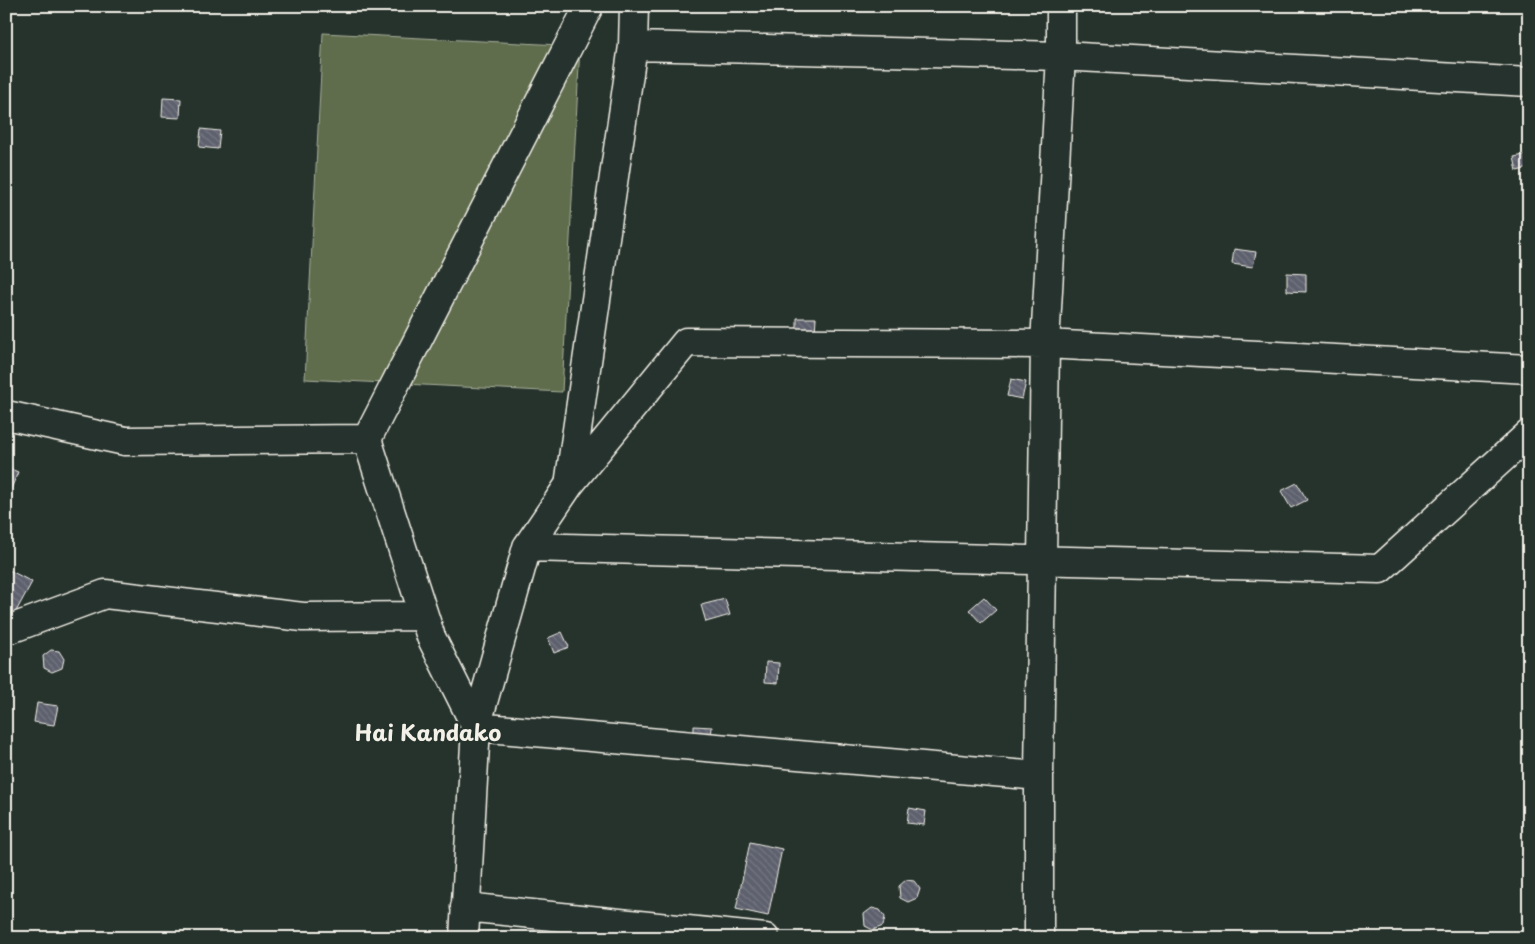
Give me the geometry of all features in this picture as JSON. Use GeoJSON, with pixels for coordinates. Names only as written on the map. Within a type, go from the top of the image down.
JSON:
{"type":"FeatureCollection","features":[{"type":"Feature","properties":{"kind":"street"},"geometry":{"type":"LineString","coordinates":[[476,727],[431,637],[367,439],[589,6]]}},
{"type":"Feature","properties":{"kind":"street"},"geometry":{"type":"LineString","coordinates":[[569,485],[633,46],[634,6]]}},
{"type":"Feature","properties":{"kind":"street"},"geometry":{"type":"LineString","coordinates":[[1039,938],[1041,562],[1045,344],[1061,56],[1061,6]]}},
{"type":"Feature","properties":{"kind":"street"},"geometry":{"type":"LineString","coordinates":[[633,46],[1061,56],[1529,82]]}},
{"type":"Feature","properties":{"kind":"street"},"geometry":{"type":"LineString","coordinates":[[464,938],[476,727],[527,547],[569,485],[686,342],[1045,344],[1529,370]]}},
{"type":"Feature","properties":{"kind":"street"},"geometry":{"type":"LineString","coordinates":[[6,415],[125,441],[367,439]]}},
{"type":"Feature","properties":{"kind":"street"},"geometry":{"type":"LineString","coordinates":[[527,547],[1041,562],[1380,569],[1529,434]]}},
{"type":"Feature","properties":{"kind":"street"},"geometry":{"type":"LineString","coordinates":[[6,628],[13,628],[105,594],[303,617],[424,616]]}},
{"type":"Feature","properties":{"kind":"street"},"geometry":{"type":"LineString","coordinates":[[476,727],[1039,776]]}},
{"type":"Feature","properties":{"kind":"street"},"geometry":{"type":"LineString","coordinates":[[466,907],[765,938]]}},
{"type":"Feature","properties":{"kind":"green space"},"geometry":{"type":"Polygon","coordinates":[[[323,33],[580,46],[562,392],[305,379],[323,33]]]}},
{"type":"Feature","properties":{"kind":"building"},"geometry":{"type":"Polygon","coordinates":[[[163,98],[181,99],[180,118],[162,117],[163,98]]]}},
{"type":"Feature","properties":{"kind":"building"},"geometry":{"type":"Polygon","coordinates":[[[201,129],[220,131],[218,149],[199,147],[201,129]]]}},
{"type":"Feature","properties":{"kind":"building"},"geometry":{"type":"Polygon","coordinates":[[[1529,154],[1529,168],[1517,171],[1514,157],[1529,154]]]}},
{"type":"Feature","properties":{"kind":"building"},"geometry":{"type":"Polygon","coordinates":[[[1234,249],[1256,252],[1253,267],[1232,264],[1234,249]]]}},
{"type":"Feature","properties":{"kind":"building"},"geometry":{"type":"Polygon","coordinates":[[[1287,273],[1306,274],[1306,292],[1287,291],[1287,273]]]}},
{"type":"Feature","properties":{"kind":"building"},"geometry":{"type":"Polygon","coordinates":[[[797,318],[816,318],[815,333],[797,332],[797,318]]]}},
{"type":"Feature","properties":{"kind":"building"},"geometry":{"type":"Polygon","coordinates":[[[1011,379],[1026,382],[1022,399],[1007,396],[1011,379]]]}},
{"type":"Feature","properties":{"kind":"building"},"geometry":{"type":"Polygon","coordinates":[[[6,467],[18,472],[8,496],[6,495],[6,467]]]}},
{"type":"Feature","properties":{"kind":"building"},"geometry":{"type":"Polygon","coordinates":[[[1297,483],[1307,500],[1291,508],[1281,491],[1297,483]]]}},
{"type":"Feature","properties":{"kind":"building"},"geometry":{"type":"Polygon","coordinates":[[[7,569],[32,582],[14,615],[6,611],[7,569]]]}},
{"type":"Feature","properties":{"kind":"building"},"geometry":{"type":"Polygon","coordinates":[[[984,597],[996,610],[981,623],[969,610],[984,597]]]}},
{"type":"Feature","properties":{"kind":"building"},"geometry":{"type":"Polygon","coordinates":[[[725,599],[730,615],[706,622],[701,605],[725,599]]]}},
{"type":"Feature","properties":{"kind":"building"},"geometry":{"type":"Polygon","coordinates":[[[562,632],[569,647],[554,653],[548,638],[562,632]]]}},
{"type":"Feature","properties":{"kind":"building"},"geometry":{"type":"Polygon","coordinates":[[[51,650],[59,651],[64,659],[62,668],[52,672],[44,668],[43,656],[51,650]]]}},
{"type":"Feature","properties":{"kind":"building"},"geometry":{"type":"Polygon","coordinates":[[[766,662],[779,663],[778,683],[765,682],[766,662]]]}},
{"type":"Feature","properties":{"kind":"building"},"geometry":{"type":"Polygon","coordinates":[[[37,703],[58,706],[54,725],[34,722],[37,703]]]}},
{"type":"Feature","properties":{"kind":"building"},"geometry":{"type":"Polygon","coordinates":[[[694,726],[712,727],[711,738],[694,737],[694,726]]]}},
{"type":"Feature","properties":{"kind":"building"},"geometry":{"type":"Polygon","coordinates":[[[909,808],[926,811],[924,825],[907,823],[909,808]]]}},
{"type":"Feature","properties":{"kind":"building"},"geometry":{"type":"Polygon","coordinates":[[[750,842],[782,849],[768,916],[736,909],[750,842]]]}},
{"type":"Feature","properties":{"kind":"building"},"geometry":{"type":"Polygon","coordinates":[[[906,880],[914,881],[920,889],[917,898],[908,902],[900,898],[899,886],[906,880]]]}},
{"type":"Feature","properties":{"kind":"building"},"geometry":{"type":"Polygon","coordinates":[[[872,908],[880,910],[885,917],[883,926],[873,930],[865,926],[864,914],[872,908]]]}},
{"type":"Feature","properties":{"kind":"district","name":"Hai Kandako"},"geometry":{"type":"Point","coordinates":[428,731]}}]}
